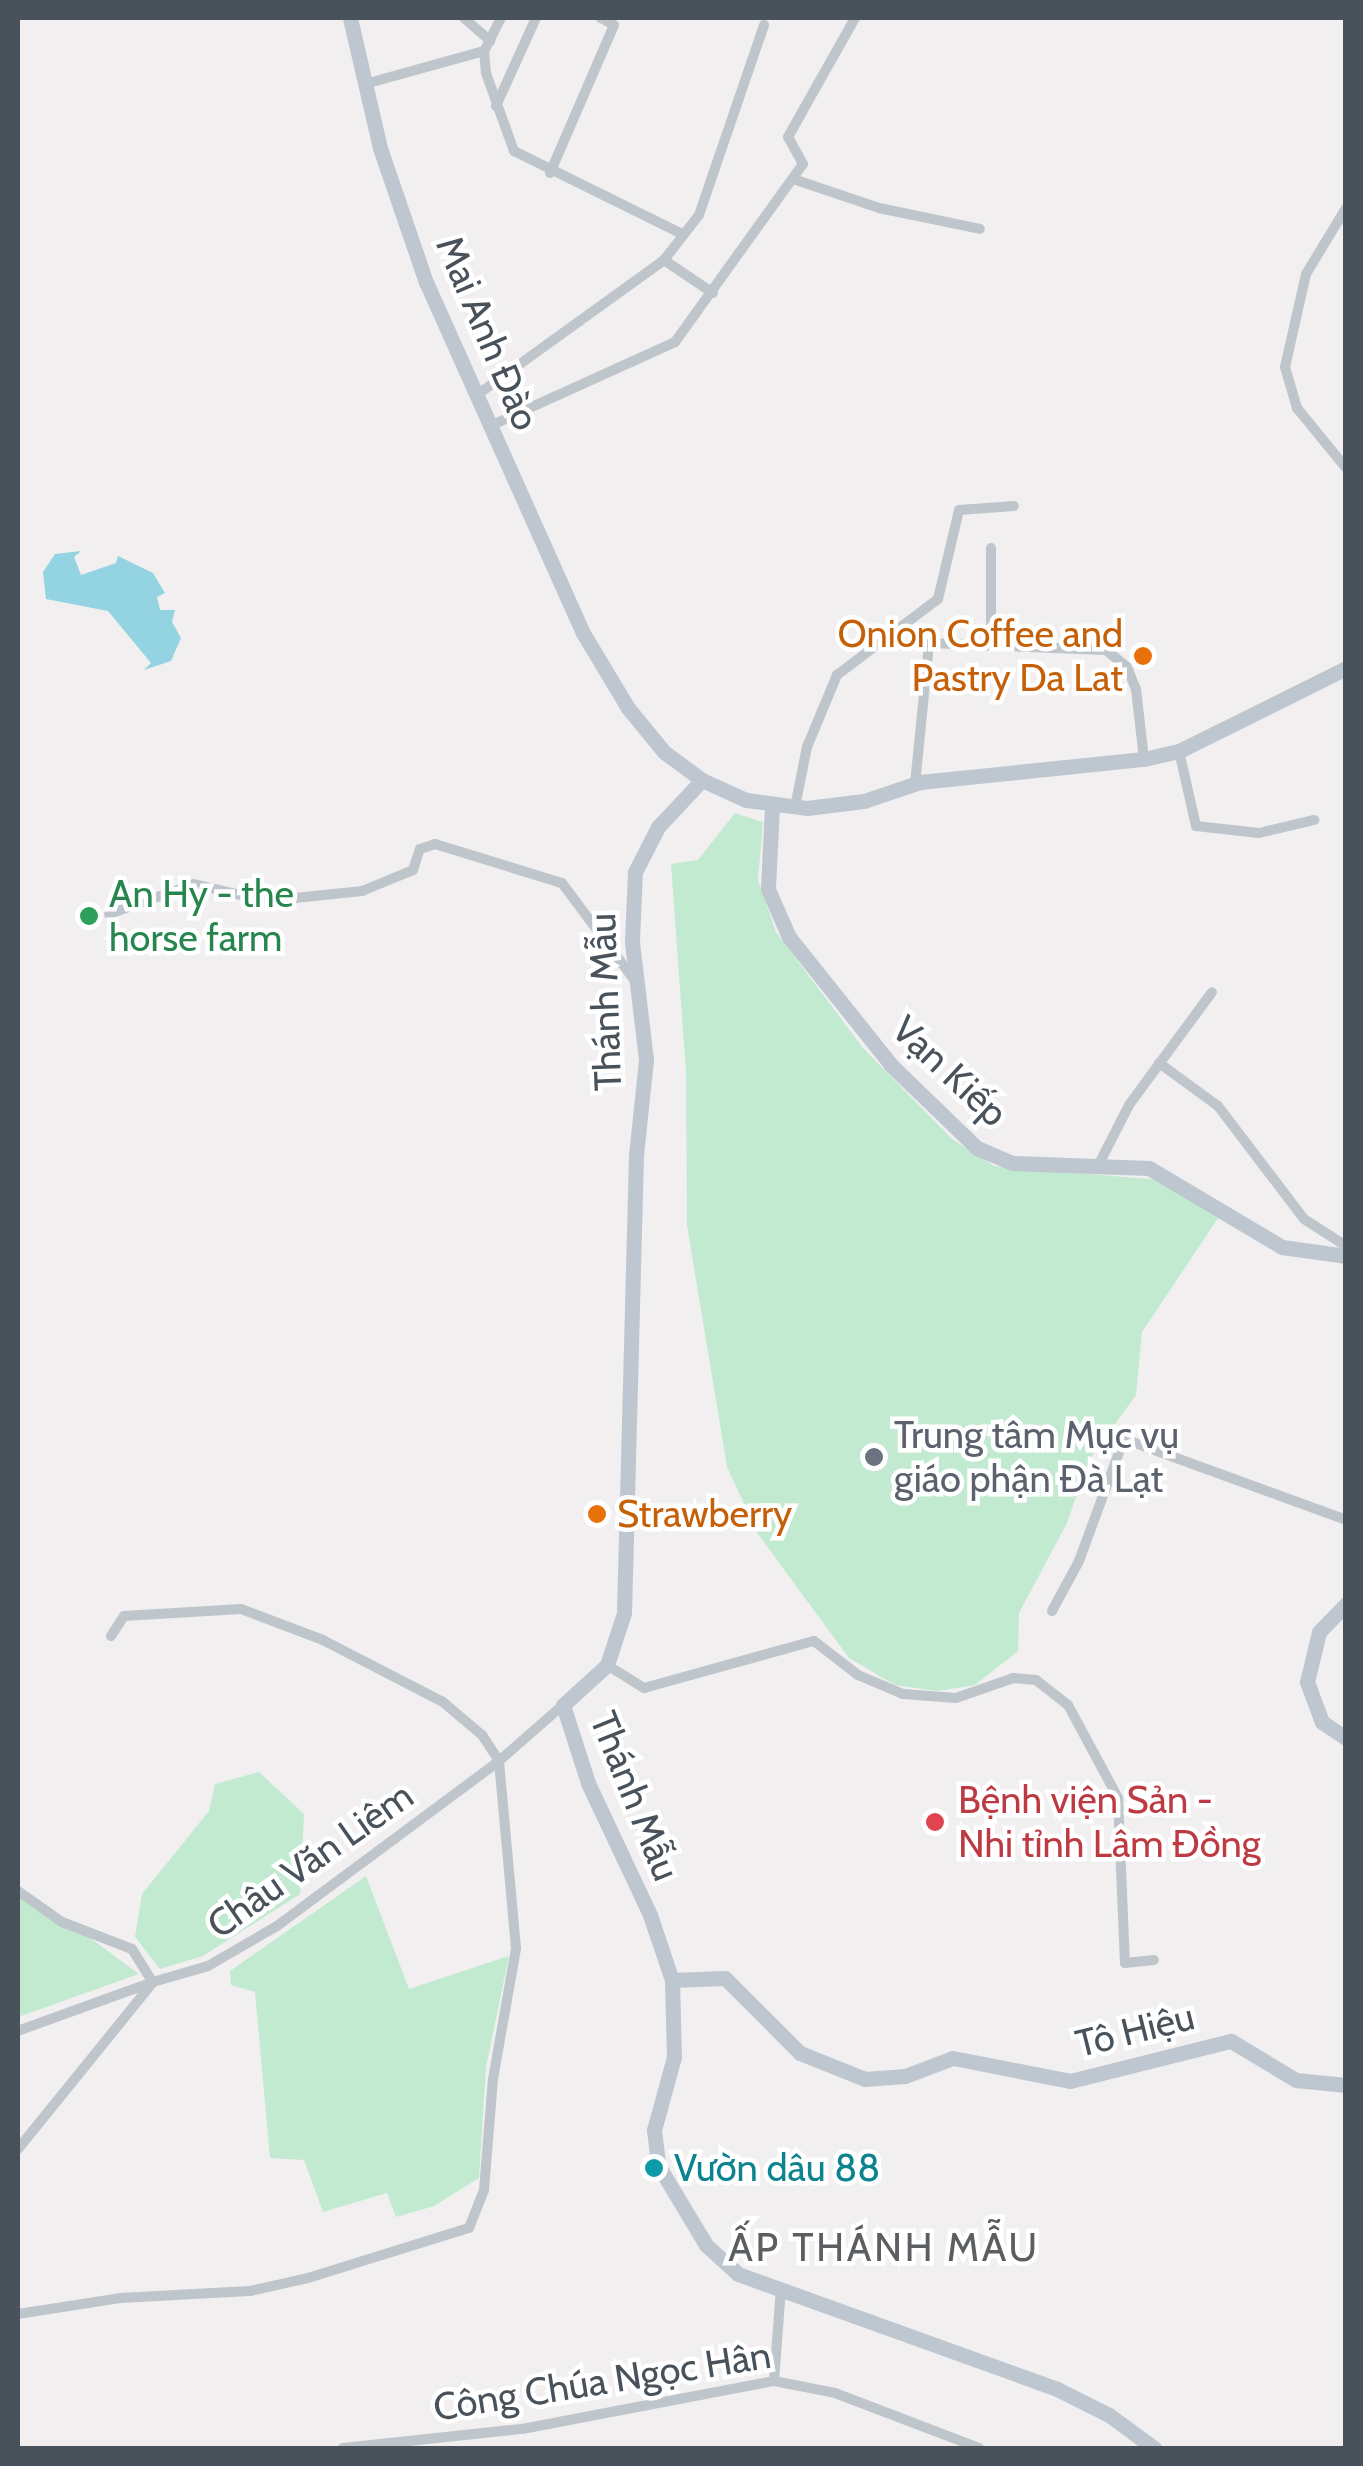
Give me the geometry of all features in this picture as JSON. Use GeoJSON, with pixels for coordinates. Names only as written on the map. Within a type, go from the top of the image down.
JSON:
{"type":"FeatureCollection","features":[{"type":"Feature","properties":{"kind":"main road","name":"Mai Anh Đào"},"geometry":{"type":"LineString","coordinates":[[350,18],[364,84],[426,282],[490,426],[601,662],[664,752],[702,780],[772,806],[795,807],[864,800],[915,784],[1144,759],[1179,752],[1346,668]]}},
{"type":"Feature","properties":{"kind":"main road","name":"Thánh Mẫu"},"geometry":{"type":"LineString","coordinates":[[702,780],[658,827],[635,872],[636,982],[646,1060],[636,1155],[626,1568],[619,1642],[607,1665],[564,1705],[588,1783],[650,1915],[672,1980],[674,2057],[654,2130],[658,2165],[726,2266],[1057,2389],[1109,2415],[1154,2448]]}},
{"type":"Feature","properties":{"kind":"main road","name":"Vạn Kiếp"},"geometry":{"type":"LineString","coordinates":[[772,806],[767,878],[774,909],[809,966],[891,1065],[964,1137],[998,1159],[1100,1162],[1164,1173],[1282,1246],[1346,1256]]}},
{"type":"Feature","properties":{"kind":"main road"},"geometry":{"type":"LineString","coordinates":[[1346,1604],[1319,1632],[1307,1682],[1317,1715],[1346,1738]]}},
{"type":"Feature","properties":{"kind":"main road","name":"Tô Hiệu"},"geometry":{"type":"LineString","coordinates":[[672,1980],[725,1978],[800,2053],[865,2078],[905,2076],[962,2058],[1070,2081],[1231,2041],[1296,2080],[1346,2085]]}},
{"type":"Feature","properties":{"kind":"street"},"geometry":{"type":"LineString","coordinates":[[464,18],[487,46],[495,107],[514,150],[550,173],[661,218],[682,234]]}},
{"type":"Feature","properties":{"kind":"street"},"geometry":{"type":"LineString","coordinates":[[364,84],[487,46],[502,18]]}},
{"type":"Feature","properties":{"kind":"street"},"geometry":{"type":"LineString","coordinates":[[495,107],[536,18]]}},
{"type":"Feature","properties":{"kind":"street"},"geometry":{"type":"LineString","coordinates":[[550,173],[614,25],[600,18]]}},
{"type":"Feature","properties":{"kind":"street"},"geometry":{"type":"LineString","coordinates":[[490,426],[675,342],[793,179],[804,158],[788,138],[855,18]]}},
{"type":"Feature","properties":{"kind":"street"},"geometry":{"type":"LineString","coordinates":[[476,395],[664,260],[699,214],[764,25]]}},
{"type":"Feature","properties":{"kind":"street"},"geometry":{"type":"LineString","coordinates":[[793,179],[880,208],[980,229]]}},
{"type":"Feature","properties":{"kind":"street"},"geometry":{"type":"LineString","coordinates":[[1346,208],[1306,274],[1285,367],[1298,408],[1346,468]]}},
{"type":"Feature","properties":{"kind":"street"},"geometry":{"type":"LineString","coordinates":[[664,260],[713,294]]}},
{"type":"Feature","properties":{"kind":"street"},"geometry":{"type":"LineString","coordinates":[[795,807],[807,747],[838,676],[938,599],[959,510],[1014,506]]}},
{"type":"Feature","properties":{"kind":"street"},"geometry":{"type":"LineString","coordinates":[[991,548],[991,642]]}},
{"type":"Feature","properties":{"kind":"street"},"geometry":{"type":"LineString","coordinates":[[915,784],[930,642],[1106,650],[1127,667],[1136,689],[1144,759]]}},
{"type":"Feature","properties":{"kind":"street"},"geometry":{"type":"LineString","coordinates":[[1179,752],[1196,826],[1260,834],[1314,820]]}},
{"type":"Feature","properties":{"kind":"street"},"geometry":{"type":"LineString","coordinates":[[110,914],[194,884],[266,901],[362,891],[413,870],[420,849],[435,844],[562,883],[636,982]]}},
{"type":"Feature","properties":{"kind":"street"},"geometry":{"type":"LineString","coordinates":[[1100,1162],[1159,1062],[1212,992]]}},
{"type":"Feature","properties":{"kind":"street"},"geometry":{"type":"LineString","coordinates":[[1159,1062],[1218,1106],[1304,1219],[1346,1246]]}},
{"type":"Feature","properties":{"kind":"street"},"geometry":{"type":"LineString","coordinates":[[1052,1611],[1080,1561],[1124,1439],[1346,1520]]}},
{"type":"Feature","properties":{"kind":"street"},"geometry":{"type":"LineString","coordinates":[[18,2314],[277,2286],[474,2224],[516,1948],[499,1761],[470,1718],[271,1617],[203,1608],[124,1616],[112,1636]]}},
{"type":"Feature","properties":{"kind":"street"},"geometry":{"type":"LineString","coordinates":[[607,1665],[644,1688],[814,1641],[858,1675],[904,1694],[956,1698],[1013,1678],[1036,1680],[1076,1717],[1118,1798],[1125,1962],[1154,1960]]}},
{"type":"Feature","properties":{"kind":"street","name":"Châu Văn Liêm"},"geometry":{"type":"LineString","coordinates":[[18,2031],[208,1966],[252,1943],[499,1761],[564,1705]]}},
{"type":"Feature","properties":{"kind":"street"},"geometry":{"type":"LineString","coordinates":[[18,1891],[62,1922],[132,1949],[153,1982],[18,2149]]}},
{"type":"Feature","properties":{"kind":"street"},"geometry":{"type":"LineString","coordinates":[[774,2381],[780,2288]]}},
{"type":"Feature","properties":{"kind":"street","name":"Công Chúa Ngọc Hân"},"geometry":{"type":"LineString","coordinates":[[344,2448],[522,2429],[774,2381],[835,2393],[979,2448]]}},
{"type":"Feature","properties":{"kind":"green space"},"geometry":{"type":"Polygon","coordinates":[[[735,813],[763,822],[758,880],[776,932],[863,1048],[952,1139],[994,1166],[1160,1180],[1218,1218],[1142,1332],[1136,1395],[1089,1460],[1067,1523],[1019,1613],[1018,1651],[975,1685],[937,1691],[895,1685],[849,1658],[758,1534],[727,1467],[687,1225],[686,1072],[671,864],[698,860],[735,813]]]}},
{"type":"Feature","properties":{"kind":"green space"},"geometry":{"type":"Polygon","coordinates":[[[259,1772],[304,1814],[300,1894],[203,1956],[160,1969],[135,1937],[142,1894],[209,1811],[215,1784],[259,1772]]]}},
{"type":"Feature","properties":{"kind":"green space"},"geometry":{"type":"Polygon","coordinates":[[[366,1876],[409,1989],[509,1956],[486,2067],[479,2178],[434,2206],[396,2217],[387,2193],[323,2212],[304,2160],[270,2158],[255,1992],[231,1985],[230,1971],[366,1876]]]}},
{"type":"Feature","properties":{"kind":"green space"},"geometry":{"type":"Polygon","coordinates":[[[18,1885],[139,1974],[18,2017],[18,1885]]]}},
{"type":"Feature","properties":{"kind":"water"},"geometry":{"type":"Polygon","coordinates":[[[81,551],[74,557],[81,575],[116,563],[118,556],[153,573],[165,593],[157,597],[160,610],[175,610],[172,622],[181,638],[171,661],[144,670],[151,663],[108,611],[46,599],[43,572],[55,554],[81,551]]]}},
{"type":"Feature","properties":{"kind":"place","name":"Onion Coffee and Pastry Da Lat"},"geometry":{"type":"Point","coordinates":[1143,656]}},
{"type":"Feature","properties":{"kind":"place","name":"An Hy - the horse farm"},"geometry":{"type":"Point","coordinates":[89,916]}},
{"type":"Feature","properties":{"kind":"place","name":"Trung tâm Mục vụ giáo phận Đà Lạt"},"geometry":{"type":"Point","coordinates":[874,1457]}},
{"type":"Feature","properties":{"kind":"place","name":"Strawberry"},"geometry":{"type":"Point","coordinates":[597,1514]}},
{"type":"Feature","properties":{"kind":"place","name":"Bệnh viện Sản - Nhi tỉnh Lâm Đồng"},"geometry":{"type":"Point","coordinates":[935,1822]}},
{"type":"Feature","properties":{"kind":"place","name":"Vườn dâu 88"},"geometry":{"type":"Point","coordinates":[654,2168]}},
{"type":"Feature","properties":{"kind":"district","name":"ẤP THÁNH MẪU"},"geometry":{"type":"Point","coordinates":[884,2247]}}]}
